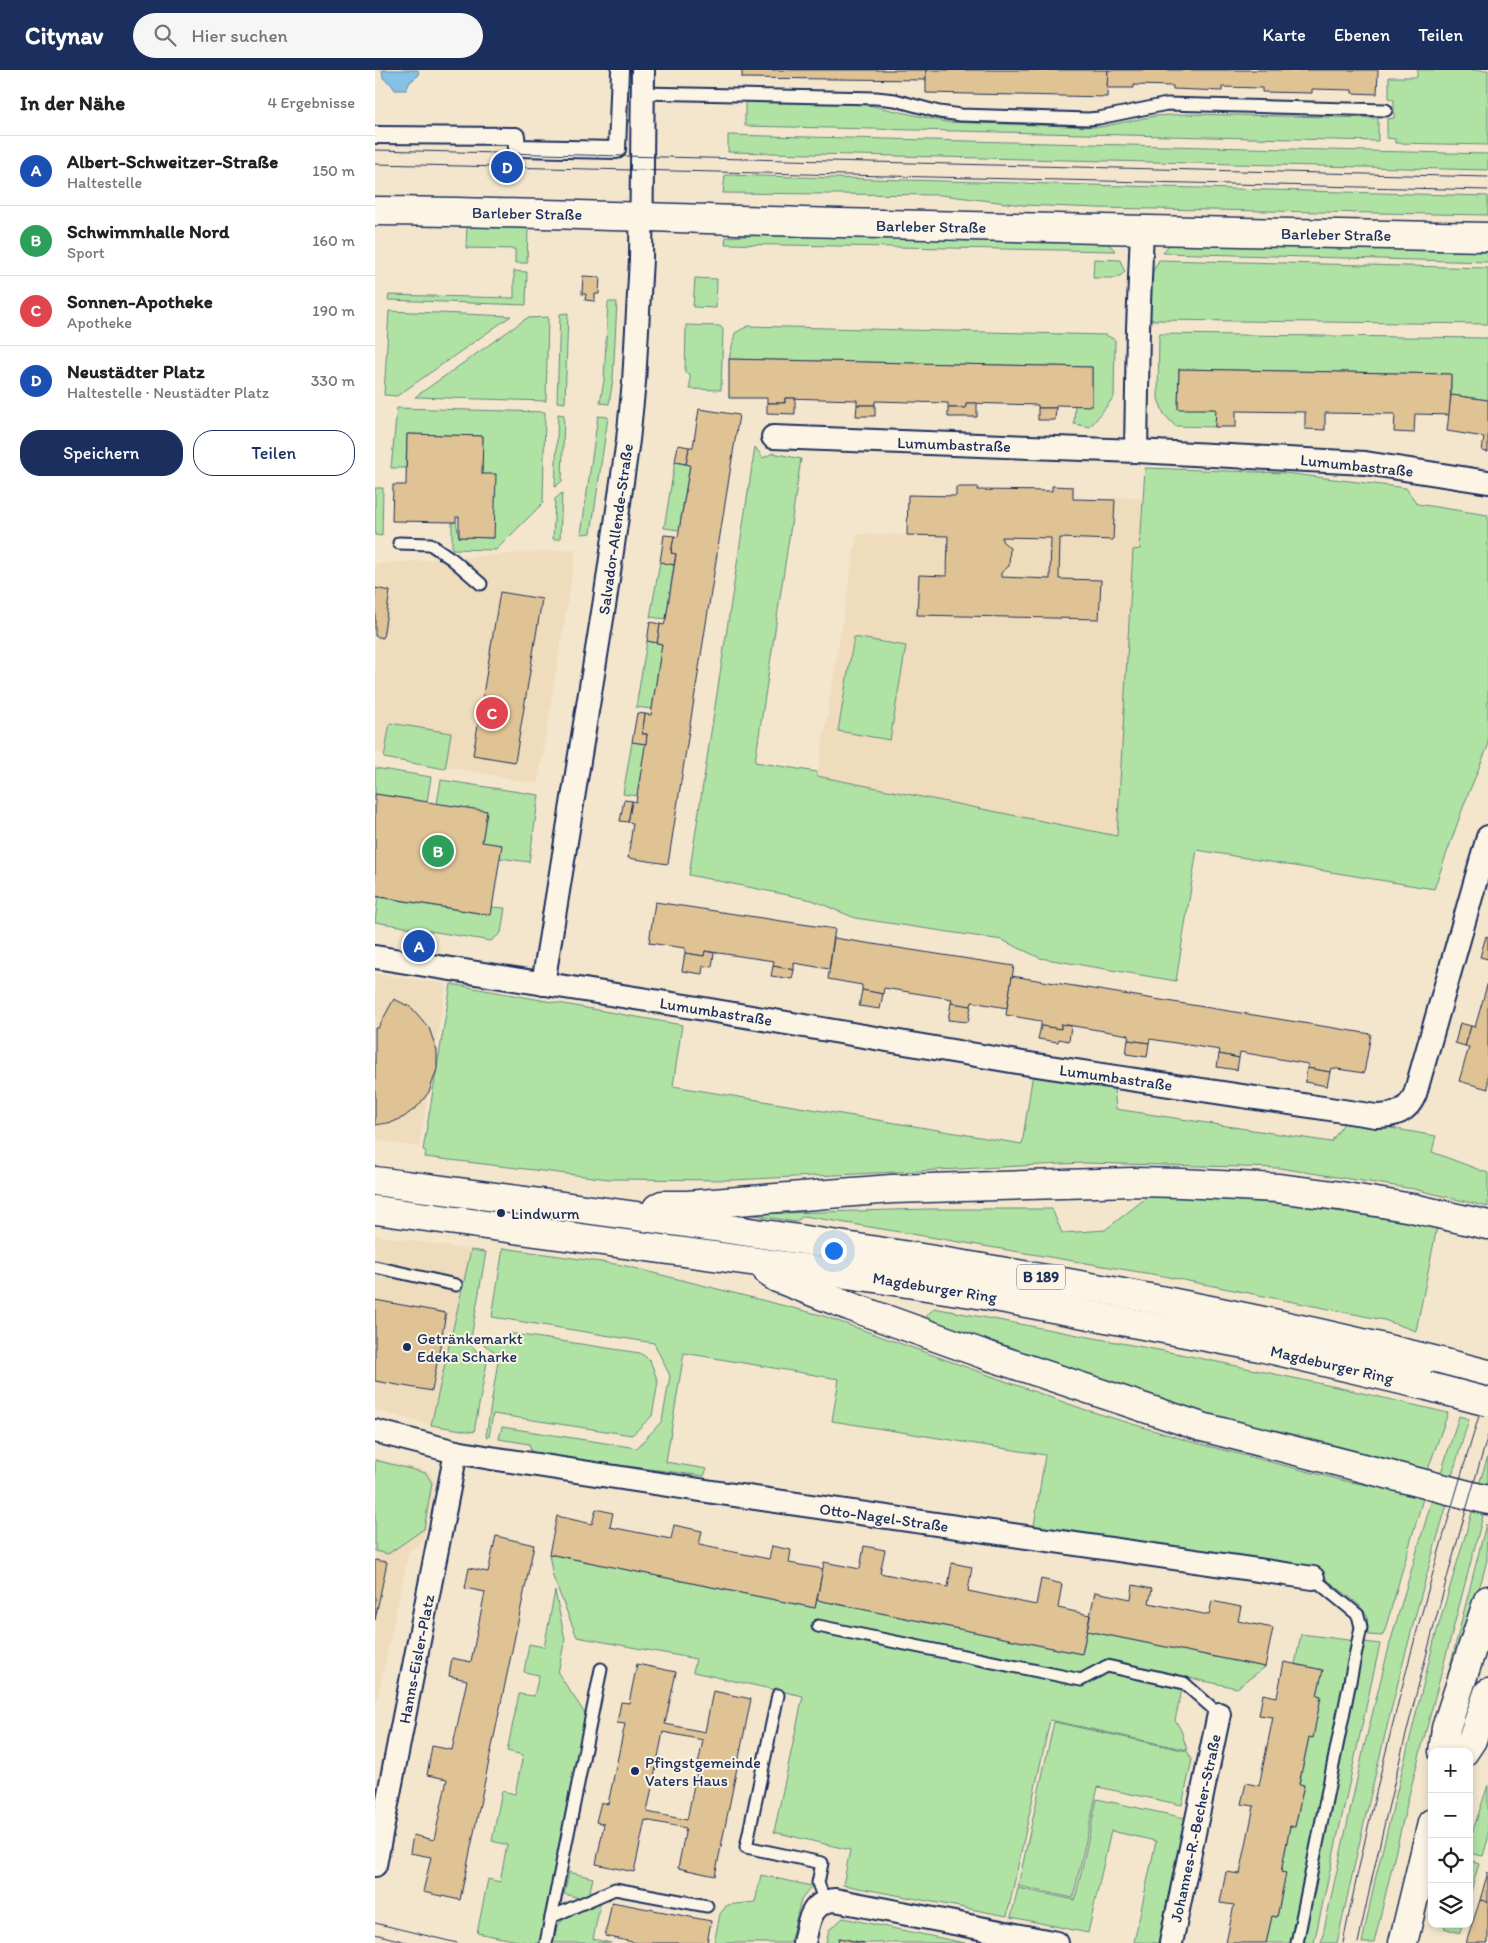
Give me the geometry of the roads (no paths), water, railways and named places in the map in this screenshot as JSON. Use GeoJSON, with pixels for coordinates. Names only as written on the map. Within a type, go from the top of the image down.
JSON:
{"type":"FeatureCollection","features":[{"type":"Feature","properties":{"kind":"main road","name":"Barleber Straße"},"geometry":{"type":"LineString","coordinates":[[375,211],[1488,237]]}},
{"type":"Feature","properties":{"kind":"main road","name":"Magdeburger Ring"},"geometry":{"type":"LineString","coordinates":[[375,1182],[890,1252],[1055,1279],[1208,1308],[1328,1334],[1488,1374]]}},
{"type":"Feature","properties":{"kind":"main road"},"geometry":{"type":"LineString","coordinates":[[643,1217],[662,1205],[687,1205],[892,1189],[1133,1182],[1229,1185],[1293,1190],[1412,1208],[1488,1225]]}},
{"type":"Feature","properties":{"kind":"main road","name":"Magdeburger Ring"},"geometry":{"type":"LineString","coordinates":[[375,1210],[868,1277],[1058,1308],[1260,1347],[1488,1402]]}},
{"type":"Feature","properties":{"kind":"main road"},"geometry":{"type":"LineString","coordinates":[[752,1261],[777,1278],[849,1306],[983,1354],[1202,1427],[1488,1500]]}},
{"type":"Feature","properties":{"kind":"main road"},"geometry":{"type":"LineString","coordinates":[[1444,1748],[1446,1728],[1488,1600]]}},
{"type":"Feature","properties":{"kind":"main road"},"geometry":{"type":"LineString","coordinates":[[1467,1748],[1472,1740],[1488,1693]]}},
{"type":"Feature","properties":{"kind":"main road"},"geometry":{"type":"LineString","coordinates":[[1403,1943],[1428,1838]]}},
{"type":"Feature","properties":{"kind":"street"},"geometry":{"type":"LineString","coordinates":[[375,135],[516,136],[517,148],[617,150],[620,70]]}},
{"type":"Feature","properties":{"kind":"street","name":"Salvador-Allende-Straße"},"geometry":{"type":"LineString","coordinates":[[543,984],[605,600],[628,440],[636,354],[641,259],[643,70]]}},
{"type":"Feature","properties":{"kind":"street"},"geometry":{"type":"LineString","coordinates":[[1136,451],[1142,230]]}},
{"type":"Feature","properties":{"kind":"street","name":"Lumumbastraße"},"geometry":{"type":"LineString","coordinates":[[773,437],[1136,451],[1365,463],[1488,482]]}},
{"type":"Feature","properties":{"kind":"street","name":"Lumumbastraße"},"geometry":{"type":"LineString","coordinates":[[375,957],[692,1007],[1023,1063],[1388,1116],[1398,1114],[1406,1108],[1415,1094],[1488,837]]}},
{"type":"Feature","properties":{"kind":"street","name":"Otto-Nagel-Straße"},"geometry":{"type":"LineString","coordinates":[[375,1431],[456,1452],[713,1492],[1313,1578]]}},
{"type":"Feature","properties":{"kind":"street","name":"Hanns-Eisler-Platz"},"geometry":{"type":"LineString","coordinates":[[375,1865],[456,1452]]}},
{"type":"Feature","properties":{"kind":"street","name":"Johannes-R.-Becher-Straße"},"geometry":{"type":"LineString","coordinates":[[1171,1943],[1219,1714]]}},
{"type":"Feature","properties":{"kind":"street"},"geometry":{"type":"LineString","coordinates":[[804,1943],[811,1913],[825,1902],[842,1901],[1057,1943]]}},
{"type":"Feature","properties":{"kind":"lane"},"geometry":{"type":"LineString","coordinates":[[642,93],[876,98],[895,100],[939,112],[961,115],[1088,119],[1167,104],[1386,110]]}},
{"type":"Feature","properties":{"kind":"lane"},"geometry":{"type":"LineString","coordinates":[[399,543],[430,544],[452,558],[481,584]]}},
{"type":"Feature","properties":{"kind":"lane"},"geometry":{"type":"LineString","coordinates":[[375,1266],[456,1284]]}},
{"type":"Feature","properties":{"kind":"lane"},"geometry":{"type":"LineString","coordinates":[[1297,1943],[1361,1627],[1358,1615],[1313,1578]]}},
{"type":"Feature","properties":{"kind":"lane"},"geometry":{"type":"LineString","coordinates":[[818,1626],[1081,1680],[1107,1666],[1184,1683],[1219,1714]]}},
{"type":"Feature","properties":{"kind":"lane"},"geometry":{"type":"LineString","coordinates":[[546,1943],[601,1668]]}},
{"type":"Feature","properties":{"kind":"lane"},"geometry":{"type":"LineString","coordinates":[[778,1694],[746,1847],[822,1863],[817,1883],[825,1902]]}},
{"type":"Feature","properties":{"kind":"lane"},"geometry":{"type":"LineString","coordinates":[[551,1917],[615,1889],[707,1906]]}},
{"type":"Feature","properties":{"kind":"water"},"geometry":{"type":"Polygon","coordinates":[[[382,70],[418,70],[419,75],[410,82],[406,90],[395,90],[383,78],[382,70]]]}},
{"type":"Feature","properties":{"kind":"tram line"},"geometry":{"type":"LineString","coordinates":[[375,150],[1488,177]]}},
{"type":"Feature","properties":{"kind":"tram line"},"geometry":{"type":"LineString","coordinates":[[375,164],[1488,190]]}},
{"type":"Feature","properties":{"kind":"tram line"},"geometry":{"type":"LineString","coordinates":[[1343,1943],[1408,1663],[1488,1387]]}},
{"type":"Feature","properties":{"kind":"tram line"},"geometry":{"type":"LineString","coordinates":[[1358,1943],[1386,1815],[1418,1688],[1488,1435]]}},
{"type":"Feature","properties":{"kind":"tram line"},"geometry":{"type":"LineString","coordinates":[[375,1923],[457,1943]]}},
{"type":"Feature","properties":{"kind":"tram line"},"geometry":{"type":"LineString","coordinates":[[375,1934],[410,1943]]}},
{"type":"Feature","properties":{"kind":"place","name":"Neustädter Platz"},"geometry":{"type":"Point","coordinates":[507,167]}},
{"type":"Feature","properties":{"kind":"place","name":"Sonnen-Apotheke"},"geometry":{"type":"Point","coordinates":[492,713]}},
{"type":"Feature","properties":{"kind":"place","name":"Schwimmhalle Nord"},"geometry":{"type":"Point","coordinates":[438,851]}},
{"type":"Feature","properties":{"kind":"place","name":"Albert-Schweitzer-Straße"},"geometry":{"type":"Point","coordinates":[419,946]}},
{"type":"Feature","properties":{"kind":"place","name":"Lindwurm"},"geometry":{"type":"Point","coordinates":[501,1213]}},
{"type":"Feature","properties":{"kind":"place","name":"Getränkemarkt Edeka Scharke"},"geometry":{"type":"Point","coordinates":[407,1347]}},
{"type":"Feature","properties":{"kind":"place","name":"Pfingstgemeinde Vaters Haus"},"geometry":{"type":"Point","coordinates":[635,1771]}}]}
